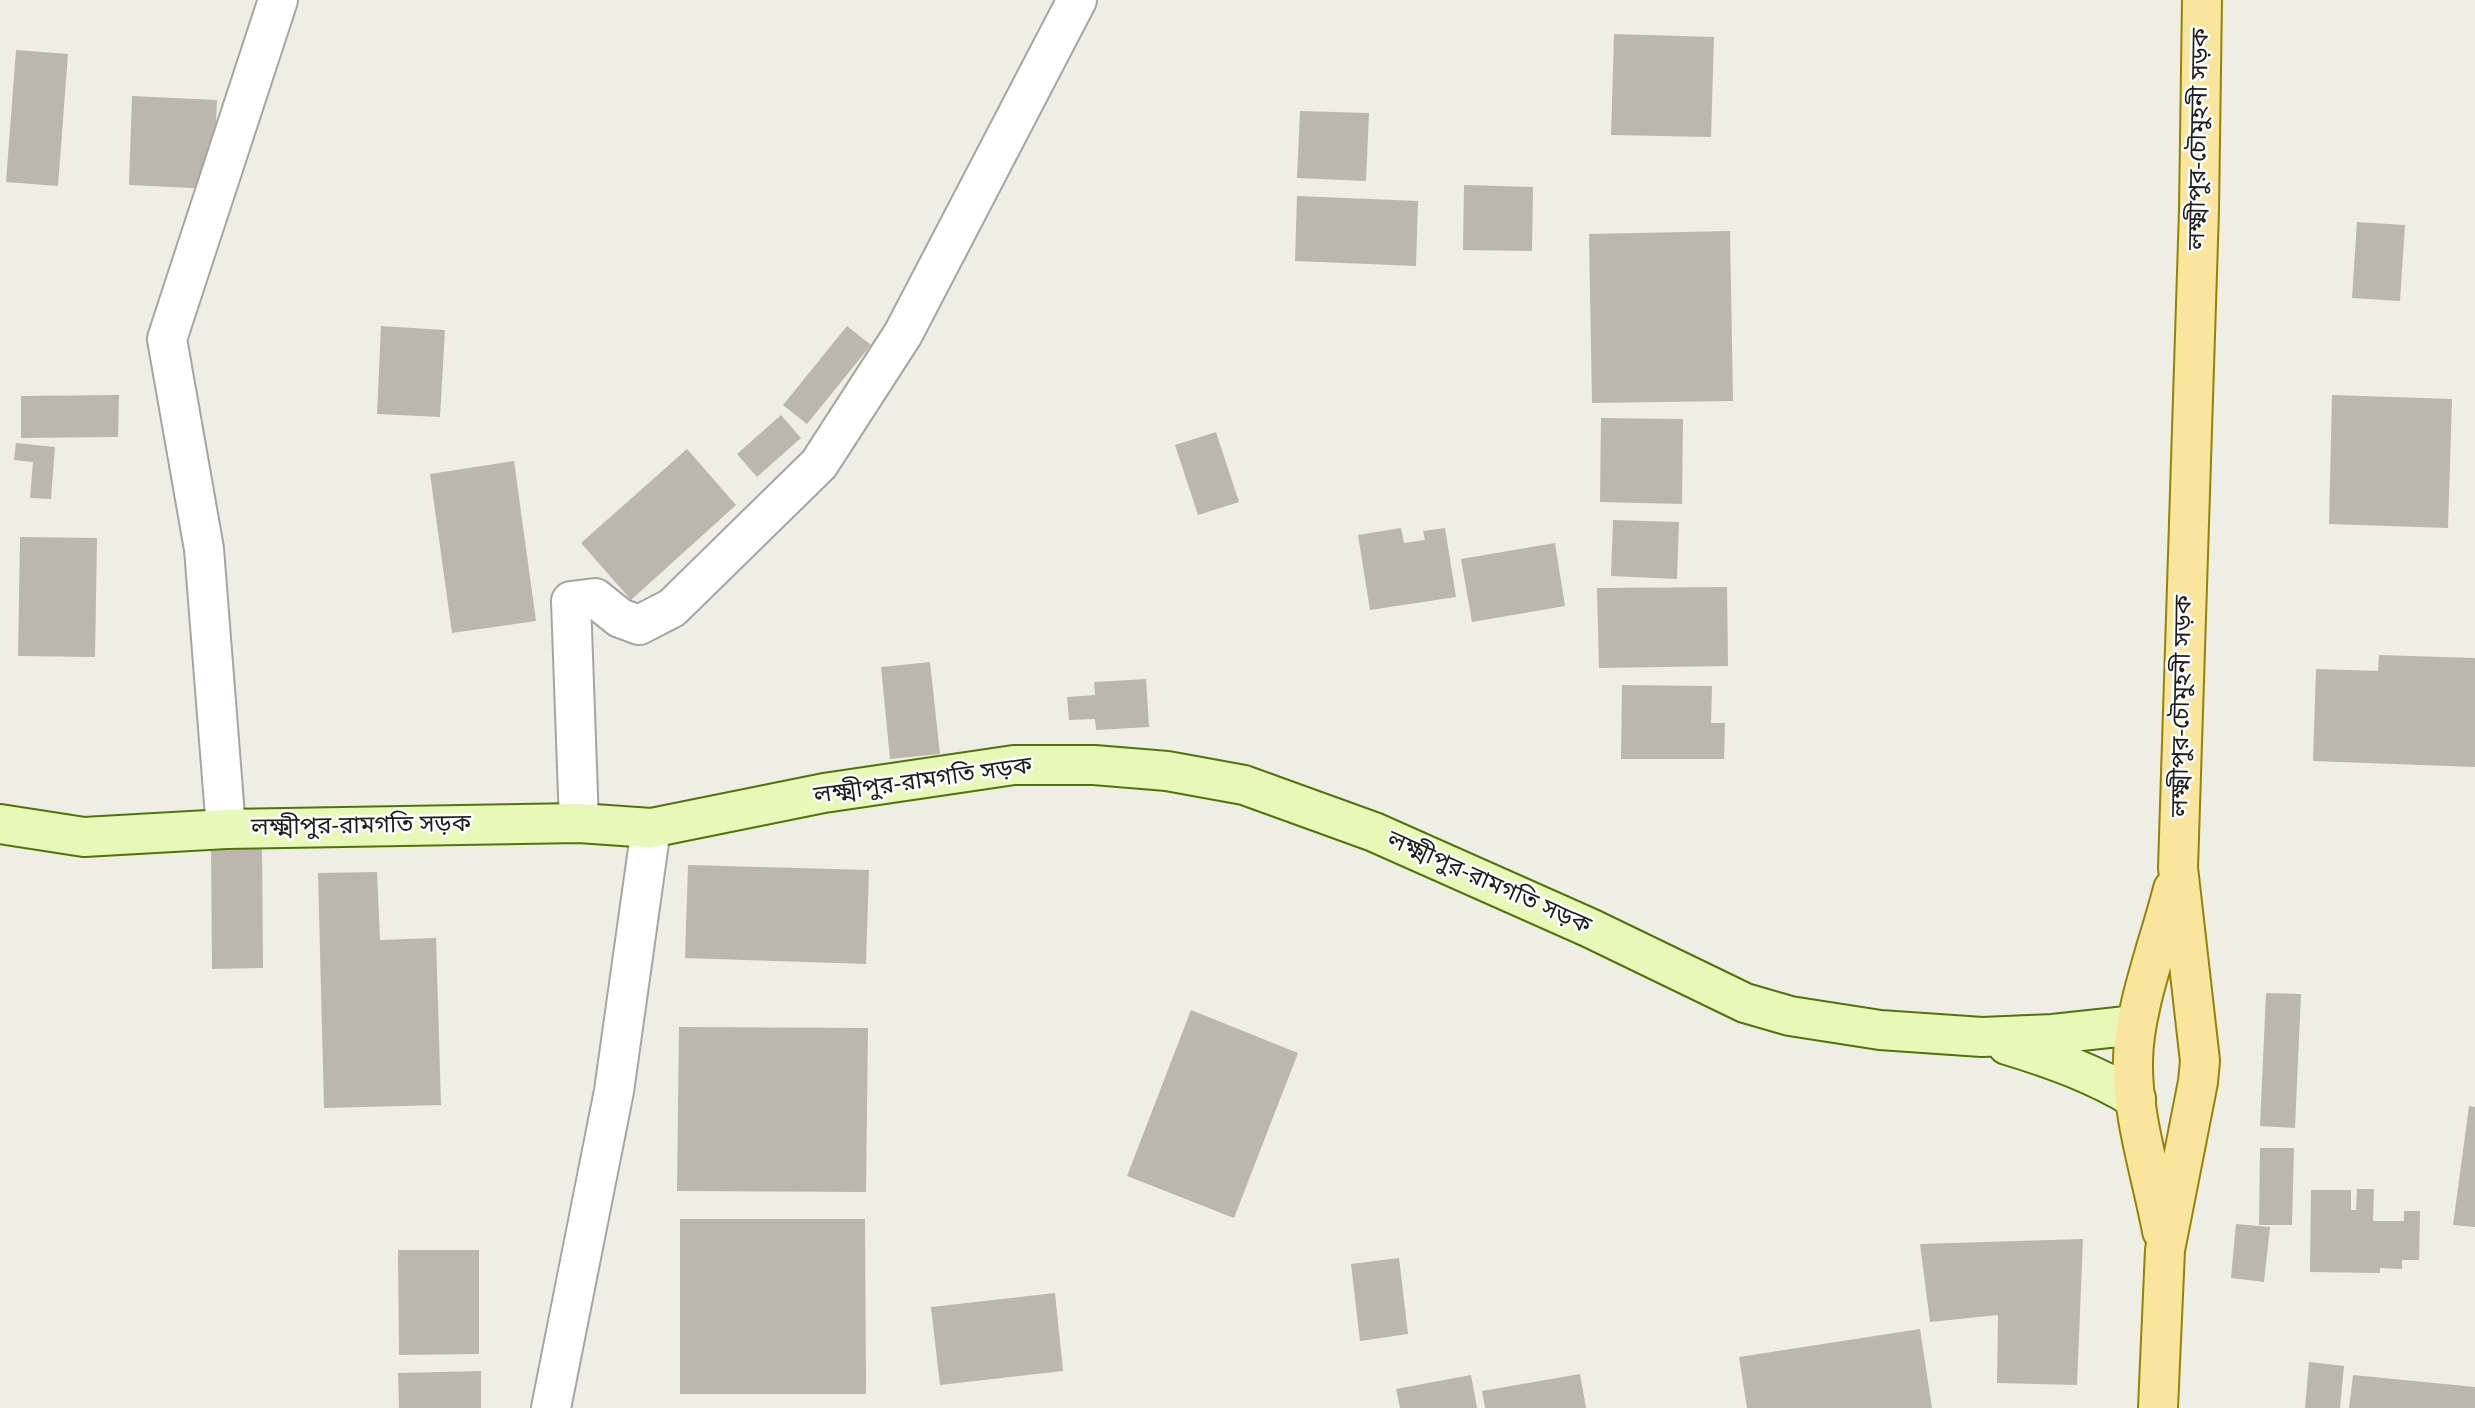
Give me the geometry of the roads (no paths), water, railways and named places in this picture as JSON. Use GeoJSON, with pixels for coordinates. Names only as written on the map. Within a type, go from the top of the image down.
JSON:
{"type":"FeatureCollection","features":[{"type":"Feature","properties":{"kind":"main road","name":"লক্ষ্মীপুর-চৌমুহনী সড়ক"},"geometry":{"type":"LineString","coordinates":[[2158,1408],[2165,1250],[2200,1061],[2178,868],[2199,211],[2202,0]]}},
{"type":"Feature","properties":{"kind":"main road","name":"লক্ষ্মীপুর-রামগতি সড়ক"},"geometry":{"type":"LineString","coordinates":[[0,824],[84,837],[226,829],[579,823],[651,828],[824,793],[1014,765],[1094,765],[1167,771],[1244,785],[1374,832],[1590,928],[1745,1003],[1790,1016],[1880,1030],[1982,1037],[2053,1034],[2136,1025]]}},
{"type":"Feature","properties":{"kind":"main road"},"geometry":{"type":"LineString","coordinates":[[2165,1250],[2136,1099],[2133,1060],[2136,1025],[2178,868]]}},
{"type":"Feature","properties":{"kind":"main road"},"geometry":{"type":"LineString","coordinates":[[2136,1025],[2170,1022],[2186,1025],[2198,1034]]}},
{"type":"Feature","properties":{"kind":"main road"},"geometry":{"type":"LineString","coordinates":[[1982,1037],[2072,1066],[2136,1099],[2162,1109],[2194,1102]]}},
{"type":"Feature","properties":{"kind":"street"},"geometry":{"type":"LineString","coordinates":[[226,829],[204,549],[167,339],[278,0]]}},
{"type":"Feature","properties":{"kind":"street"},"geometry":{"type":"LineString","coordinates":[[579,823],[571,601],[595,598],[620,618],[639,625],[672,608],[819,464],[903,334],[1077,0]]}},
{"type":"Feature","properties":{"kind":"street"},"geometry":{"type":"LineString","coordinates":[[551,1408],[614,1091],[651,828]]}}]}
